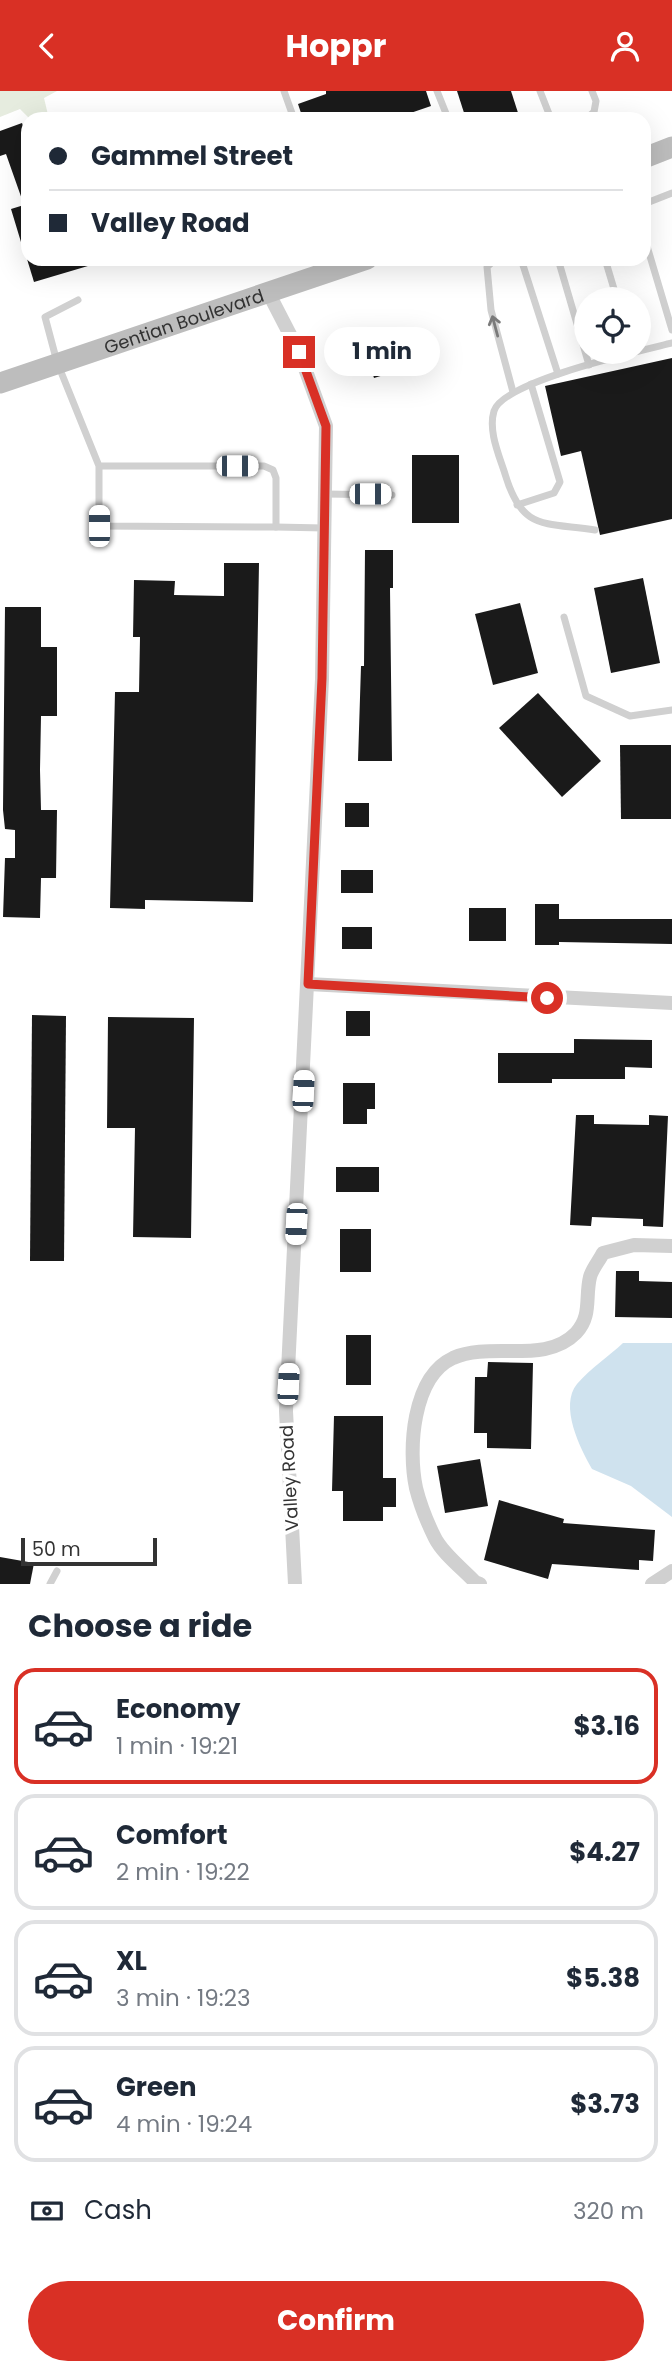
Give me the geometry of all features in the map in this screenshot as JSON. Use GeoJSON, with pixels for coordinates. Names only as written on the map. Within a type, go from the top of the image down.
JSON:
{"type":"FeatureCollection","features":[{"type":"Feature","properties":{"kind":"main road"},"geometry":{"type":"LineString","coordinates":[[651,155],[672,147]]}},
{"type":"Feature","properties":{"kind":"main road","name":"Gentian Boulevard"},"geometry":{"type":"LineString","coordinates":[[0,383],[344,266]]}},
{"type":"Feature","properties":{"kind":"street","name":"Valley Road"},"geometry":{"type":"LineString","coordinates":[[269,293],[299,352],[326,426],[322,678],[286,1411],[295,1584]]}},
{"type":"Feature","properties":{"kind":"street"},"geometry":{"type":"LineString","coordinates":[[308,984],[672,1003]]}},
{"type":"Feature","properties":{"kind":"street"},"geometry":{"type":"LineString","coordinates":[[481,1584],[475,1582],[436,1541],[416,1488],[412,1431],[427,1381],[452,1359],[487,1350],[538,1350],[561,1344],[578,1332],[588,1311],[590,1277],[603,1253],[634,1245],[672,1246]]}},
{"type":"Feature","properties":{"kind":"street"},"geometry":{"type":"LineString","coordinates":[[652,1584],[672,1571]]}},
{"type":"Feature","properties":{"kind":"lane"},"geometry":{"type":"LineString","coordinates":[[284,91],[292,112]]}},
{"type":"Feature","properties":{"kind":"lane"},"geometry":{"type":"LineString","coordinates":[[437,91],[446,112]]}},
{"type":"Feature","properties":{"kind":"lane"},"geometry":{"type":"LineString","coordinates":[[540,91],[548,112]]}},
{"type":"Feature","properties":{"kind":"lane"},"geometry":{"type":"LineString","coordinates":[[592,91],[596,101],[594,112]]}},
{"type":"Feature","properties":{"kind":"lane"},"geometry":{"type":"LineString","coordinates":[[651,201],[672,193]]}},
{"type":"Feature","properties":{"kind":"lane"},"geometry":{"type":"LineString","coordinates":[[651,260],[672,330]]}},
{"type":"Feature","properties":{"kind":"lane"},"geometry":{"type":"LineString","coordinates":[[488,266],[487,287],[513,392]]}},
{"type":"Feature","properties":{"kind":"lane"},"geometry":{"type":"LineString","coordinates":[[523,266],[558,374]]}},
{"type":"Feature","properties":{"kind":"lane"},"geometry":{"type":"LineString","coordinates":[[560,266],[589,365]]}},
{"type":"Feature","properties":{"kind":"lane"},"geometry":{"type":"LineString","coordinates":[[607,266],[613,287]]}},
{"type":"Feature","properties":{"kind":"lane"},"geometry":{"type":"LineString","coordinates":[[78,300],[45,317],[57,362],[99,466],[99,526],[324,528]]}},
{"type":"Feature","properties":{"kind":"lane"},"geometry":{"type":"LineString","coordinates":[[651,348],[672,343]]}},
{"type":"Feature","properties":{"kind":"lane"},"geometry":{"type":"LineString","coordinates":[[593,364],[531,384],[502,400],[494,411],[494,436],[517,505],[524,516],[541,522],[595,530]]}},
{"type":"Feature","properties":{"kind":"lane"},"geometry":{"type":"LineString","coordinates":[[517,505],[554,493],[560,482],[531,384]]}},
{"type":"Feature","properties":{"kind":"lane"},"geometry":{"type":"LineString","coordinates":[[99,466],[264,466],[273,470],[276,478],[276,527]]}},
{"type":"Feature","properties":{"kind":"lane"},"geometry":{"type":"LineString","coordinates":[[325,494],[392,495]]}},
{"type":"Feature","properties":{"kind":"lane"},"geometry":{"type":"LineString","coordinates":[[564,617],[586,696],[630,716],[672,710]]}},
{"type":"Feature","properties":{"kind":"lane"},"geometry":{"type":"LineString","coordinates":[[50,1584],[57,1571]]}},
{"type":"Feature","properties":{"kind":"shaded area"},"geometry":{"type":"Polygon","coordinates":[[[0,91],[57,91],[44,98],[47,112],[23,112],[20,109],[0,117],[0,91]]]}},
{"type":"Feature","properties":{"kind":"water"},"geometry":{"type":"Polygon","coordinates":[[[623,1343],[672,1343],[672,1517],[631,1486],[592,1469],[573,1427],[570,1404],[577,1384],[623,1343]]]}},
{"type":"Feature","properties":{"kind":"building"},"geometry":{"type":"Polygon","coordinates":[[[326,91],[426,91],[431,106],[413,112],[301,112],[298,104],[326,94],[326,91]]]}},
{"type":"Feature","properties":{"kind":"building"},"geometry":{"type":"Polygon","coordinates":[[[457,91],[511,91],[518,112],[464,112],[457,91]]]}},
{"type":"Feature","properties":{"kind":"building"},"geometry":{"type":"Polygon","coordinates":[[[21,123],[21,196],[6,154],[0,156],[0,131],[21,123]]]}},
{"type":"Feature","properties":{"kind":"building"},"geometry":{"type":"Polygon","coordinates":[[[21,206],[21,242],[11,209],[21,206]]]}},
{"type":"Feature","properties":{"kind":"building"},"geometry":{"type":"Polygon","coordinates":[[[29,266],[88,266],[34,282],[29,266]]]}},
{"type":"Feature","properties":{"kind":"building"},"geometry":{"type":"Polygon","coordinates":[[[420,331],[429,361],[374,378],[365,348],[420,331]]]}},
{"type":"Feature","properties":{"kind":"building"},"geometry":{"type":"Polygon","coordinates":[[[672,358],[672,519],[600,535],[581,451],[561,456],[545,386],[672,358]]]}},
{"type":"Feature","properties":{"kind":"building"},"geometry":{"type":"Polygon","coordinates":[[[412,455],[459,455],[459,523],[412,523],[412,455]]]}},
{"type":"Feature","properties":{"kind":"building"},"geometry":{"type":"Polygon","coordinates":[[[365,550],[393,550],[393,588],[390,588],[392,761],[358,761],[361,666],[364,666],[365,550]]]}},
{"type":"Feature","properties":{"kind":"building"},"geometry":{"type":"Polygon","coordinates":[[[224,563],[259,563],[253,902],[145,900],[145,909],[110,908],[115,692],[139,692],[140,637],[133,637],[134,580],[175,581],[174,595],[224,596],[224,563]]]}},
{"type":"Feature","properties":{"kind":"building"},"geometry":{"type":"Polygon","coordinates":[[[643,578],[660,663],[611,673],[594,588],[643,578]]]}},
{"type":"Feature","properties":{"kind":"building"},"geometry":{"type":"Polygon","coordinates":[[[520,603],[538,673],[493,685],[475,614],[520,603]]]}},
{"type":"Feature","properties":{"kind":"building"},"geometry":{"type":"Polygon","coordinates":[[[5,607],[41,607],[41,647],[57,647],[57,716],[41,716],[40,770],[41,810],[57,810],[56,878],[41,878],[40,918],[3,917],[5,858],[15,858],[15,830],[5,829],[3,810],[5,607]]]}},
{"type":"Feature","properties":{"kind":"building"},"geometry":{"type":"Polygon","coordinates":[[[538,693],[601,761],[562,797],[499,728],[538,693]]]}},
{"type":"Feature","properties":{"kind":"building"},"geometry":{"type":"Polygon","coordinates":[[[620,745],[671,745],[671,819],[621,819],[620,745]]]}},
{"type":"Feature","properties":{"kind":"building"},"geometry":{"type":"Polygon","coordinates":[[[345,803],[369,803],[369,827],[345,827],[345,803]]]}},
{"type":"Feature","properties":{"kind":"building"},"geometry":{"type":"Polygon","coordinates":[[[341,870],[373,870],[373,893],[341,893],[341,870]]]}},
{"type":"Feature","properties":{"kind":"building"},"geometry":{"type":"Polygon","coordinates":[[[535,904],[559,904],[559,919],[672,919],[672,944],[559,942],[559,945],[535,945],[535,904]]]}},
{"type":"Feature","properties":{"kind":"building"},"geometry":{"type":"Polygon","coordinates":[[[469,908],[506,908],[506,941],[469,941],[469,908]]]}},
{"type":"Feature","properties":{"kind":"building"},"geometry":{"type":"Polygon","coordinates":[[[342,927],[372,927],[372,949],[342,949],[342,927]]]}},
{"type":"Feature","properties":{"kind":"building"},"geometry":{"type":"Polygon","coordinates":[[[346,1011],[370,1011],[370,1036],[346,1036],[346,1011]]]}},
{"type":"Feature","properties":{"kind":"building"},"geometry":{"type":"Polygon","coordinates":[[[32,1015],[66,1016],[64,1261],[30,1261],[32,1015]]]}},
{"type":"Feature","properties":{"kind":"building"},"geometry":{"type":"Polygon","coordinates":[[[108,1017],[194,1018],[191,1238],[133,1237],[135,1128],[107,1128],[108,1017]]]}},
{"type":"Feature","properties":{"kind":"building"},"geometry":{"type":"Polygon","coordinates":[[[574,1039],[652,1040],[652,1068],[625,1067],[625,1079],[552,1079],[552,1083],[498,1083],[498,1053],[574,1053],[574,1039]]]}},
{"type":"Feature","properties":{"kind":"building"},"geometry":{"type":"Polygon","coordinates":[[[343,1083],[375,1083],[375,1109],[367,1109],[367,1124],[343,1124],[343,1083]]]}},
{"type":"Feature","properties":{"kind":"building"},"geometry":{"type":"Polygon","coordinates":[[[576,1115],[594,1115],[594,1124],[649,1125],[649,1115],[668,1116],[663,1227],[643,1226],[643,1219],[592,1217],[591,1226],[570,1225],[576,1115]]]}},
{"type":"Feature","properties":{"kind":"building"},"geometry":{"type":"Polygon","coordinates":[[[336,1167],[379,1167],[379,1192],[336,1192],[336,1167]]]}},
{"type":"Feature","properties":{"kind":"building"},"geometry":{"type":"Polygon","coordinates":[[[340,1229],[371,1229],[371,1272],[340,1272],[340,1229]]]}},
{"type":"Feature","properties":{"kind":"building"},"geometry":{"type":"Polygon","coordinates":[[[616,1271],[639,1271],[639,1281],[672,1282],[672,1318],[615,1317],[616,1271]]]}},
{"type":"Feature","properties":{"kind":"building"},"geometry":{"type":"Polygon","coordinates":[[[346,1335],[371,1335],[371,1385],[346,1385],[346,1335]]]}},
{"type":"Feature","properties":{"kind":"building"},"geometry":{"type":"Polygon","coordinates":[[[488,1362],[533,1363],[531,1449],[487,1448],[487,1433],[474,1433],[475,1377],[487,1377],[488,1362]]]}},
{"type":"Feature","properties":{"kind":"building"},"geometry":{"type":"Polygon","coordinates":[[[334,1416],[383,1416],[383,1478],[396,1478],[396,1507],[383,1507],[383,1521],[343,1521],[343,1491],[332,1491],[334,1416]]]}},
{"type":"Feature","properties":{"kind":"building"},"geometry":{"type":"Polygon","coordinates":[[[480,1459],[488,1506],[445,1513],[437,1466],[480,1459]]]}},
{"type":"Feature","properties":{"kind":"building"},"geometry":{"type":"Polygon","coordinates":[[[499,1500],[564,1519],[563,1523],[655,1530],[653,1561],[639,1560],[639,1570],[552,1564],[548,1579],[484,1560],[499,1500]]]}},
{"type":"Feature","properties":{"kind":"building"},"geometry":{"type":"Polygon","coordinates":[[[0,1557],[34,1563],[30,1584],[0,1584],[0,1557]]]}},
{"type":"Feature","properties":{"kind":"route"},"geometry":{"type":"LineString","coordinates":[[299,352],[326,426],[322,678],[308,984],[547,998]]}}]}
